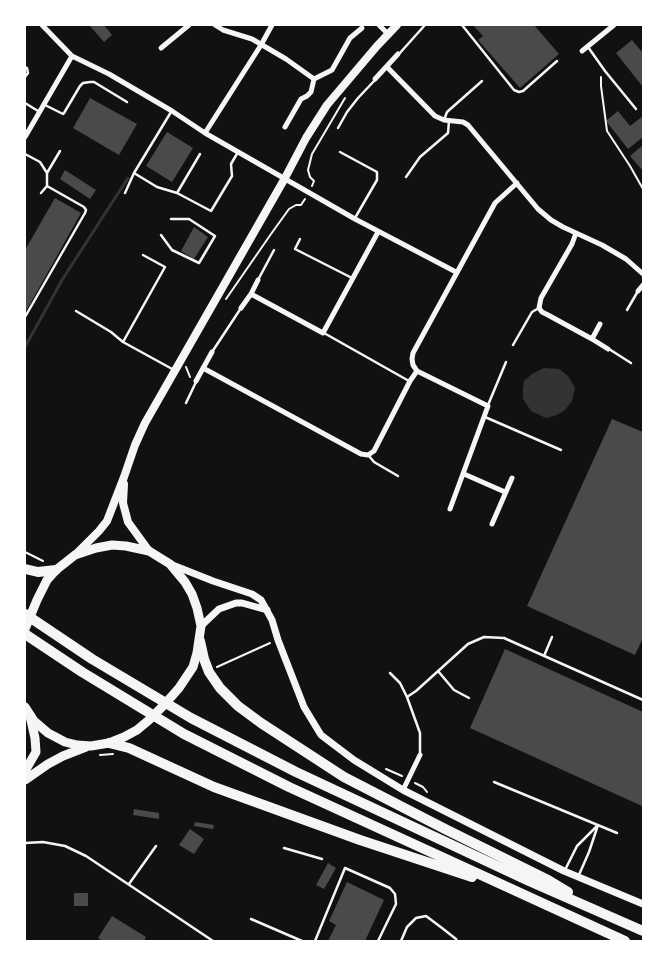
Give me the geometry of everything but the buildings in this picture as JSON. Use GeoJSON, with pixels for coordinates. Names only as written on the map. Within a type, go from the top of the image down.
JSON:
{"type":"FeatureCollection","features":[{"type":"Feature","properties":{"kind":"highway"},"geometry":{"type":"LineString","coordinates":[[25,570],[38,572],[56,570]]}},
{"type":"Feature","properties":{"kind":"highway"},"geometry":{"type":"LineString","coordinates":[[25,614],[92,659],[191,718],[296,772],[529,881],[643,931]]}},
{"type":"Feature","properties":{"kind":"highway"},"geometry":{"type":"LineString","coordinates":[[25,634],[82,672],[193,738],[289,787],[625,941]]}},
{"type":"Feature","properties":{"kind":"highway"},"geometry":{"type":"LineString","coordinates":[[200,641],[209,672],[220,688],[238,706],[261,723],[344,777],[548,880],[617,920]]}},
{"type":"Feature","properties":{"kind":"highway"},"geometry":{"type":"LineString","coordinates":[[109,743],[129,748],[223,790],[360,840],[521,893]]}},
{"type":"Feature","properties":{"kind":"main road"},"geometry":{"type":"LineString","coordinates":[[25,629],[47,580],[75,555],[107,521],[122,488],[138,438],[326,105],[397,25]]}},
{"type":"Feature","properties":{"kind":"main road"},"geometry":{"type":"LineString","coordinates":[[122,488],[128,522],[149,551]]}},
{"type":"Feature","properties":{"kind":"main road"},"geometry":{"type":"LineString","coordinates":[[25,780],[63,756],[91,746],[109,743],[137,730],[179,688],[192,667],[200,641],[201,626],[192,594],[170,564],[149,551],[126,546],[112,545],[75,555]]}},
{"type":"Feature","properties":{"kind":"main road"},"geometry":{"type":"LineString","coordinates":[[27,710],[34,721],[48,733],[64,742],[91,746]]}},
{"type":"Feature","properties":{"kind":"main road"},"geometry":{"type":"LineString","coordinates":[[25,771],[36,752],[35,738],[27,710]]}},
{"type":"Feature","properties":{"kind":"street"},"geometry":{"type":"LineString","coordinates":[[42,25],[72,56],[109,74],[205,133],[378,232],[456,272]]}},
{"type":"Feature","properties":{"kind":"street"},"geometry":{"type":"LineString","coordinates":[[161,48],[190,25]]}},
{"type":"Feature","properties":{"kind":"street"},"geometry":{"type":"LineString","coordinates":[[215,25],[223,30],[252,39],[286,59],[314,79]]}},
{"type":"Feature","properties":{"kind":"street"},"geometry":{"type":"LineString","coordinates":[[205,133],[272,25]]}},
{"type":"Feature","properties":{"kind":"street"},"geometry":{"type":"LineString","coordinates":[[379,25],[388,34]]}},
{"type":"Feature","properties":{"kind":"street"},"geometry":{"type":"LineString","coordinates":[[582,51],[614,25]]}},
{"type":"Feature","properties":{"kind":"street"},"geometry":{"type":"LineString","coordinates":[[314,79],[332,70],[350,38],[362,28]]}},
{"type":"Feature","properties":{"kind":"street"},"geometry":{"type":"LineString","coordinates":[[375,79],[398,54]]}},
{"type":"Feature","properties":{"kind":"street"},"geometry":{"type":"LineString","coordinates":[[25,137],[72,56]]}},
{"type":"Feature","properties":{"kind":"street"},"geometry":{"type":"LineString","coordinates":[[387,67],[435,116],[447,121],[463,122],[468,125],[538,209],[551,220],[626,259],[643,274]]}},
{"type":"Feature","properties":{"kind":"street"},"geometry":{"type":"LineString","coordinates":[[285,128],[301,99],[311,92],[314,79]]}},
{"type":"Feature","properties":{"kind":"street"},"geometry":{"type":"LineString","coordinates":[[450,509],[488,406],[417,371],[413,365],[413,353],[495,203],[517,183]]}},
{"type":"Feature","properties":{"kind":"street"},"geometry":{"type":"LineString","coordinates":[[251,294],[323,333],[378,232]]}},
{"type":"Feature","properties":{"kind":"street"},"geometry":{"type":"LineString","coordinates":[[576,233],[572,244],[541,298],[540,308],[542,312],[608,349]]}},
{"type":"Feature","properties":{"kind":"street"},"geometry":{"type":"LineString","coordinates":[[241,308],[258,280]]}},
{"type":"Feature","properties":{"kind":"street"},"geometry":{"type":"LineString","coordinates":[[638,291],[643,285]]}},
{"type":"Feature","properties":{"kind":"street"},"geometry":{"type":"LineString","coordinates":[[592,339],[600,324]]}},
{"type":"Feature","properties":{"kind":"street"},"geometry":{"type":"LineString","coordinates":[[196,381],[212,352]]}},
{"type":"Feature","properties":{"kind":"street"},"geometry":{"type":"LineString","coordinates":[[203,368],[361,454],[368,455],[374,451],[417,371]]}},
{"type":"Feature","properties":{"kind":"street"},"geometry":{"type":"LineString","coordinates":[[464,474],[505,492]]}},
{"type":"Feature","properties":{"kind":"street"},"geometry":{"type":"LineString","coordinates":[[492,524],[512,478]]}},
{"type":"Feature","properties":{"kind":"street"},"geometry":{"type":"LineString","coordinates":[[170,564],[252,594],[261,600],[272,620],[304,707],[321,735],[354,760],[403,790],[564,871],[643,904]]}},
{"type":"Feature","properties":{"kind":"street"},"geometry":{"type":"LineString","coordinates":[[201,626],[219,609],[236,603],[267,610]]}},
{"type":"Feature","properties":{"kind":"street"},"geometry":{"type":"LineString","coordinates":[[403,790],[420,755]]}},
{"type":"Feature","properties":{"kind":"lane"},"geometry":{"type":"LineString","coordinates":[[398,54],[425,25]]}},
{"type":"Feature","properties":{"kind":"lane"},"geometry":{"type":"LineString","coordinates":[[462,25],[514,90],[519,92],[523,91],[557,61]]}},
{"type":"Feature","properties":{"kind":"lane"},"geometry":{"type":"LineString","coordinates":[[588,46],[605,71],[636,109]]}},
{"type":"Feature","properties":{"kind":"lane"},"geometry":{"type":"LineString","coordinates":[[25,67],[28,73],[25,78]]}},
{"type":"Feature","properties":{"kind":"lane"},"geometry":{"type":"LineString","coordinates":[[338,128],[347,112],[375,79]]}},
{"type":"Feature","properties":{"kind":"lane"},"geometry":{"type":"LineString","coordinates":[[406,177],[420,158],[448,133],[447,112],[482,81]]}},
{"type":"Feature","properties":{"kind":"lane"},"geometry":{"type":"LineString","coordinates":[[44,104],[63,114],[80,86],[83,83],[90,82],[94,82],[127,102]]}},
{"type":"Feature","properties":{"kind":"lane"},"geometry":{"type":"LineString","coordinates":[[25,103],[40,112]]}},
{"type":"Feature","properties":{"kind":"lane"},"geometry":{"type":"LineString","coordinates":[[125,193],[134,173],[172,111]]}},
{"type":"Feature","properties":{"kind":"lane"},"geometry":{"type":"LineString","coordinates":[[41,193],[47,186],[47,173],[60,151]]}},
{"type":"Feature","properties":{"kind":"lane"},"geometry":{"type":"LineString","coordinates":[[134,173],[157,187],[177,193],[211,211],[232,176],[231,164],[238,151]]}},
{"type":"Feature","properties":{"kind":"lane"},"geometry":{"type":"LineString","coordinates":[[340,152],[377,172],[377,180],[355,219]]}},
{"type":"Feature","properties":{"kind":"lane"},"geometry":{"type":"LineString","coordinates":[[25,154],[40,162],[47,173]]}},
{"type":"Feature","properties":{"kind":"lane"},"geometry":{"type":"LineString","coordinates":[[177,193],[200,154]]}},
{"type":"Feature","properties":{"kind":"lane"},"geometry":{"type":"LineString","coordinates":[[25,318],[86,210],[84,207],[47,186]]}},
{"type":"Feature","properties":{"kind":"lane"},"geometry":{"type":"LineString","coordinates":[[161,235],[172,250],[200,263],[216,236],[189,218],[171,219]]}},
{"type":"Feature","properties":{"kind":"lane"},"geometry":{"type":"LineString","coordinates":[[300,239],[295,248],[353,279]]}},
{"type":"Feature","properties":{"kind":"lane"},"geometry":{"type":"LineString","coordinates":[[258,280],[274,250]]}},
{"type":"Feature","properties":{"kind":"lane"},"geometry":{"type":"LineString","coordinates":[[123,342],[165,267],[143,255]]}},
{"type":"Feature","properties":{"kind":"lane"},"geometry":{"type":"LineString","coordinates":[[627,310],[638,291]]}},
{"type":"Feature","properties":{"kind":"lane"},"geometry":{"type":"LineString","coordinates":[[212,352],[241,308]]}},
{"type":"Feature","properties":{"kind":"lane"},"geometry":{"type":"LineString","coordinates":[[513,345],[532,312],[540,308]]}},
{"type":"Feature","properties":{"kind":"lane"},"geometry":{"type":"LineString","coordinates":[[76,311],[111,332],[123,342],[175,370]]}},
{"type":"Feature","properties":{"kind":"lane"},"geometry":{"type":"LineString","coordinates":[[323,333],[410,381]]}},
{"type":"Feature","properties":{"kind":"lane"},"geometry":{"type":"LineString","coordinates":[[608,349],[631,363]]}},
{"type":"Feature","properties":{"kind":"lane"},"geometry":{"type":"LineString","coordinates":[[488,406],[506,362]]}},
{"type":"Feature","properties":{"kind":"lane"},"geometry":{"type":"LineString","coordinates":[[186,403],[196,381]]}},
{"type":"Feature","properties":{"kind":"lane"},"geometry":{"type":"LineString","coordinates":[[484,416],[561,450]]}},
{"type":"Feature","properties":{"kind":"lane"},"geometry":{"type":"LineString","coordinates":[[368,455],[374,462],[398,476]]}},
{"type":"Feature","properties":{"kind":"lane"},"geometry":{"type":"LineString","coordinates":[[544,656],[552,637]]}},
{"type":"Feature","properties":{"kind":"lane"},"geometry":{"type":"LineString","coordinates":[[407,697],[468,644],[484,638],[504,638],[643,700]]}},
{"type":"Feature","properties":{"kind":"lane"},"geometry":{"type":"LineString","coordinates":[[438,671],[454,690],[469,698]]}},
{"type":"Feature","properties":{"kind":"lane"},"geometry":{"type":"LineString","coordinates":[[390,673],[400,683],[407,697],[420,733],[420,755]]}},
{"type":"Feature","properties":{"kind":"lane"},"geometry":{"type":"LineString","coordinates":[[494,782],[617,832]]}},
{"type":"Feature","properties":{"kind":"lane"},"geometry":{"type":"LineString","coordinates":[[564,871],[577,846],[598,825]]}},
{"type":"Feature","properties":{"kind":"lane"},"geometry":{"type":"LineString","coordinates":[[578,877],[598,825]]}},
{"type":"Feature","properties":{"kind":"lane"},"geometry":{"type":"LineString","coordinates":[[25,843],[43,842],[65,846],[86,856],[214,941]]}},
{"type":"Feature","properties":{"kind":"lane"},"geometry":{"type":"LineString","coordinates":[[129,884],[156,846]]}},
{"type":"Feature","properties":{"kind":"lane"},"geometry":{"type":"LineString","coordinates":[[284,848],[322,858]]}},
{"type":"Feature","properties":{"kind":"lane"},"geometry":{"type":"LineString","coordinates":[[316,941],[345,868],[390,888],[395,894],[396,904],[378,941]]}},
{"type":"Feature","properties":{"kind":"lane"},"geometry":{"type":"LineString","coordinates":[[401,941],[407,927],[416,918],[426,916],[457,941]]}},
{"type":"Feature","properties":{"kind":"lane"},"geometry":{"type":"LineString","coordinates":[[251,919],[302,941]]}},
{"type":"Feature","properties":{"kind":"path"},"geometry":{"type":"LineString","coordinates":[[601,73],[607,131],[643,189]]}},
{"type":"Feature","properties":{"kind":"path"},"geometry":{"type":"LineString","coordinates":[[225,302],[289,210],[296,205],[301,205],[310,193],[314,181],[310,177],[308,170],[312,154],[348,93]]}},
{"type":"Feature","properties":{"kind":"path"},"geometry":{"type":"LineString","coordinates":[[181,359],[186,362],[191,378],[196,381]]}},
{"type":"Feature","properties":{"kind":"path"},"geometry":{"type":"LineString","coordinates":[[25,552],[44,562]]}},
{"type":"Feature","properties":{"kind":"path"},"geometry":{"type":"LineString","coordinates":[[209,672],[216,667],[278,640]]}},
{"type":"Feature","properties":{"kind":"path"},"geometry":{"type":"LineString","coordinates":[[95,755],[116,754]]}},
{"type":"Feature","properties":{"kind":"path"},"geometry":{"type":"LineString","coordinates":[[382,768],[391,770],[423,787],[428,795]]}},
{"type":"Feature","properties":{"kind":"shaded area"},"geometry":{"type":"Polygon","coordinates":[[[544,368],[559,369],[568,376],[575,388],[572,401],[565,410],[557,415],[546,418],[531,411],[523,399],[524,381],[532,374],[544,368]]]}},
{"type":"Feature","properties":{"kind":"waterway"},"geometry":{"type":"LineString","coordinates":[[25,347],[62,280],[128,178]]}}]}
